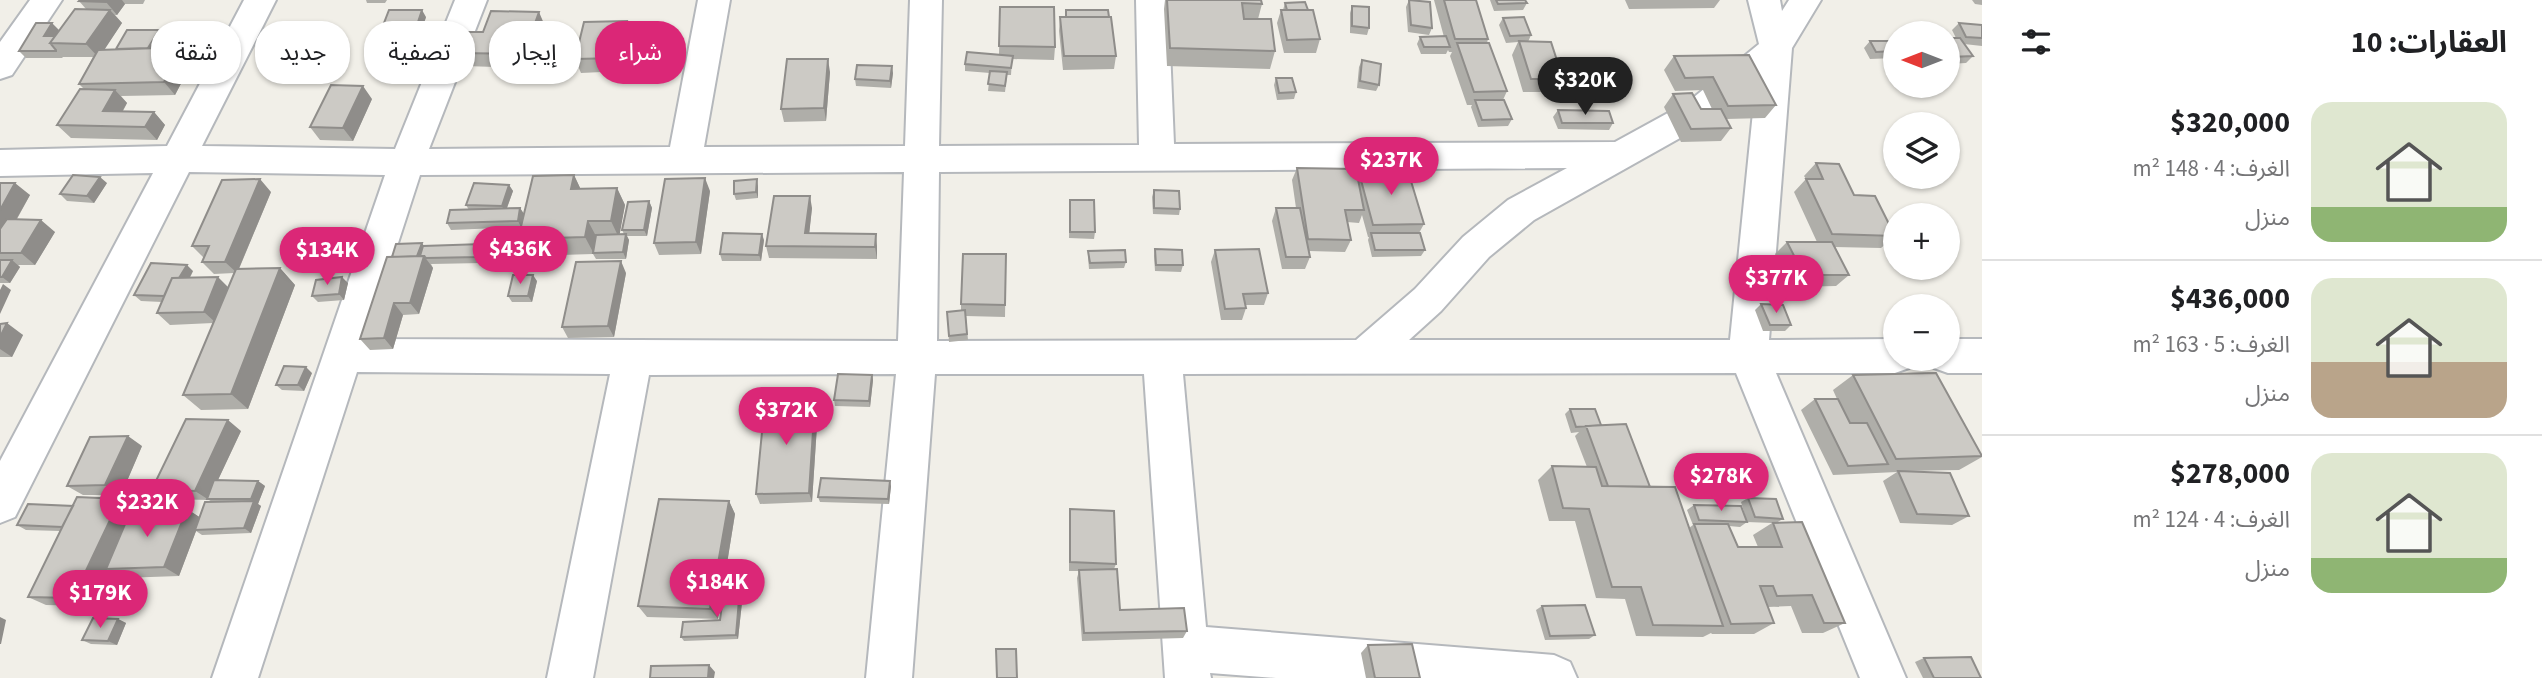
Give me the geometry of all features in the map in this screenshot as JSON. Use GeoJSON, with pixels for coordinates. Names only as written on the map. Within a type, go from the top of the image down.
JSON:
{"type":"FeatureCollection","features":[{"type":"Feature","properties":{"kind":"street"},"geometry":{"type":"LineString","coordinates":[[0,67],[46,0]]}},
{"type":"Feature","properties":{"kind":"street"},"geometry":{"type":"LineString","coordinates":[[0,503],[260,0]]}},
{"type":"Feature","properties":{"kind":"street"},"geometry":{"type":"LineString","coordinates":[[235,678],[407,162],[471,0]]}},
{"type":"Feature","properties":{"kind":"street"},"geometry":{"type":"LineString","coordinates":[[685,158],[715,0]]}},
{"type":"Feature","properties":{"kind":"street"},"geometry":{"type":"LineString","coordinates":[[889,678],[918,357],[920,158],[926,0]]}},
{"type":"Feature","properties":{"kind":"street"},"geometry":{"type":"LineString","coordinates":[[1152,0],[1157,159]]}},
{"type":"Feature","properties":{"kind":"street"},"geometry":{"type":"LineString","coordinates":[[1764,0],[1776,48],[1751,299],[1749,356],[1883,678]]}},
{"type":"Feature","properties":{"kind":"street"},"geometry":{"type":"LineString","coordinates":[[1364,357],[1428,300],[1476,247],[1521,209],[1700,111],[1776,48],[1805,0]]}},
{"type":"Feature","properties":{"kind":"street"},"geometry":{"type":"LineString","coordinates":[[0,163],[177,159],[407,162],[685,158],[1157,159],[1619,155]]}},
{"type":"Feature","properties":{"kind":"street"},"geometry":{"type":"LineString","coordinates":[[341,355],[633,358],[1883,356]]}},
{"type":"Feature","properties":{"kind":"street"},"geometry":{"type":"LineString","coordinates":[[1960,356],[1982,356]]}},
{"type":"Feature","properties":{"kind":"street"},"geometry":{"type":"LineString","coordinates":[[1162,357],[1187,663],[1554,678]]}},
{"type":"Feature","properties":{"kind":"street"},"geometry":{"type":"LineString","coordinates":[[570,678],[633,358]]}},
{"type":"Feature","properties":{"kind":"building"},"geometry":{"type":"Polygon","coordinates":[[[80,0],[107,0],[106,2],[80,0]]]}},
{"type":"Feature","properties":{"kind":"building"},"geometry":{"type":"Polygon","coordinates":[[[1167,0],[1261,0],[1262,4],[1242,3],[1244,19],[1271,19],[1275,51],[1170,48],[1167,0]]]}},
{"type":"Feature","properties":{"kind":"building"},"geometry":{"type":"Polygon","coordinates":[[[1409,0],[1430,2],[1432,28],[1411,25],[1409,0]]]}},
{"type":"Feature","properties":{"kind":"building"},"geometry":{"type":"Polygon","coordinates":[[[1444,0],[1476,0],[1488,39],[1455,39],[1444,0]]]}},
{"type":"Feature","properties":{"kind":"building"},"geometry":{"type":"Polygon","coordinates":[[[1496,0],[1525,0],[1527,3],[1498,4],[1496,0]]]}},
{"type":"Feature","properties":{"kind":"building"},"geometry":{"type":"Polygon","coordinates":[[[1305,2],[1308,10],[1287,10],[1285,3],[1305,2]]]}},
{"type":"Feature","properties":{"kind":"building"},"geometry":{"type":"Polygon","coordinates":[[[1352,6],[1369,7],[1369,28],[1352,26],[1352,6]]]}},
{"type":"Feature","properties":{"kind":"building"},"geometry":{"type":"Polygon","coordinates":[[[1000,7],[1054,7],[1055,47],[999,46],[1000,7]]]}},
{"type":"Feature","properties":{"kind":"building"},"geometry":{"type":"Polygon","coordinates":[[[75,9],[110,10],[86,44],[50,43],[75,9]]]}},
{"type":"Feature","properties":{"kind":"building"},"geometry":{"type":"Polygon","coordinates":[[[389,10],[422,10],[418,21],[385,21],[389,10]]]}},
{"type":"Feature","properties":{"kind":"building"},"geometry":{"type":"Polygon","coordinates":[[[1066,10],[1108,10],[1109,17],[1066,17],[1066,10]]]}},
{"type":"Feature","properties":{"kind":"building"},"geometry":{"type":"Polygon","coordinates":[[[1281,10],[1313,10],[1320,39],[1287,40],[1281,10]]]}},
{"type":"Feature","properties":{"kind":"building"},"geometry":{"type":"Polygon","coordinates":[[[491,11],[539,12],[536,21],[489,21],[489,53],[475,53],[475,32],[483,32],[491,11]]]}},
{"type":"Feature","properties":{"kind":"building"},"geometry":{"type":"Polygon","coordinates":[[[1060,17],[1111,17],[1116,56],[1064,56],[1060,17]]]}},
{"type":"Feature","properties":{"kind":"building"},"geometry":{"type":"Polygon","coordinates":[[[1524,17],[1531,35],[1510,36],[1503,18],[1524,17]]]}},
{"type":"Feature","properties":{"kind":"building"},"geometry":{"type":"Polygon","coordinates":[[[584,22],[595,22],[595,59],[581,59],[584,22]]]}},
{"type":"Feature","properties":{"kind":"building"},"geometry":{"type":"Polygon","coordinates":[[[36,23],[52,23],[44,36],[55,36],[50,43],[56,51],[19,51],[36,23]]]}},
{"type":"Feature","properties":{"kind":"building"},"geometry":{"type":"Polygon","coordinates":[[[1960,23],[1982,25],[1982,38],[1966,37],[1960,23]]]}},
{"type":"Feature","properties":{"kind":"building"},"geometry":{"type":"Polygon","coordinates":[[[127,30],[151,30],[151,43],[148,48],[116,49],[127,30]]]}},
{"type":"Feature","properties":{"kind":"building"},"geometry":{"type":"Polygon","coordinates":[[[1446,36],[1450,47],[1424,47],[1420,37],[1446,36]]]}},
{"type":"Feature","properties":{"kind":"building"},"geometry":{"type":"Polygon","coordinates":[[[1960,38],[1973,56],[1960,57],[1960,38]]]}},
{"type":"Feature","properties":{"kind":"building"},"geometry":{"type":"Polygon","coordinates":[[[1519,41],[1551,42],[1563,79],[1531,79],[1519,41]]]}},
{"type":"Feature","properties":{"kind":"building"},"geometry":{"type":"Polygon","coordinates":[[[1870,41],[1883,41],[1883,52],[1876,52],[1870,41]]]}},
{"type":"Feature","properties":{"kind":"building"},"geometry":{"type":"Polygon","coordinates":[[[1457,43],[1489,43],[1507,91],[1474,92],[1457,43]]]}},
{"type":"Feature","properties":{"kind":"building"},"geometry":{"type":"Polygon","coordinates":[[[151,48],[151,82],[79,84],[98,50],[151,48]]]}},
{"type":"Feature","properties":{"kind":"building"},"geometry":{"type":"Polygon","coordinates":[[[967,52],[1013,56],[1011,68],[965,64],[967,52]]]}},
{"type":"Feature","properties":{"kind":"building"},"geometry":{"type":"Polygon","coordinates":[[[1749,55],[1776,105],[1728,106],[1713,77],[1685,78],[1674,56],[1749,55]]]}},
{"type":"Feature","properties":{"kind":"building"},"geometry":{"type":"Polygon","coordinates":[[[787,59],[828,59],[824,108],[781,109],[787,59]]]}},
{"type":"Feature","properties":{"kind":"building"},"geometry":{"type":"Polygon","coordinates":[[[1362,60],[1381,64],[1379,85],[1360,81],[1362,60]]]}},
{"type":"Feature","properties":{"kind":"building"},"geometry":{"type":"Polygon","coordinates":[[[857,65],[892,66],[890,81],[855,79],[857,65]]]}},
{"type":"Feature","properties":{"kind":"building"},"geometry":{"type":"Polygon","coordinates":[[[990,71],[1007,72],[1005,86],[988,84],[990,71]]]}},
{"type":"Feature","properties":{"kind":"building"},"geometry":{"type":"Polygon","coordinates":[[[1276,78],[1292,78],[1296,92],[1279,93],[1276,78]]]}},
{"type":"Feature","properties":{"kind":"building"},"geometry":{"type":"Polygon","coordinates":[[[331,85],[363,86],[343,128],[310,127],[331,85]]]}},
{"type":"Feature","properties":{"kind":"building"},"geometry":{"type":"Polygon","coordinates":[[[80,89],[115,90],[103,111],[154,112],[145,127],[57,125],[80,89]]]}},
{"type":"Feature","properties":{"kind":"building"},"geometry":{"type":"Polygon","coordinates":[[[1692,93],[1701,109],[1721,109],[1731,128],[1691,129],[1673,94],[1692,93]]]}},
{"type":"Feature","properties":{"kind":"building"},"geometry":{"type":"Polygon","coordinates":[[[1475,100],[1504,100],[1512,119],[1482,120],[1475,100]]]}},
{"type":"Feature","properties":{"kind":"building"},"geometry":{"type":"Polygon","coordinates":[[[1558,110],[1609,111],[1613,123],[1562,123],[1558,110]]]}},
{"type":"Feature","properties":{"kind":"building"},"geometry":{"type":"Polygon","coordinates":[[[1816,163],[1839,164],[1854,195],[1875,196],[1883,212],[1883,236],[1832,234],[1806,179],[1823,179],[1816,163]]]}},
{"type":"Feature","properties":{"kind":"building"},"geometry":{"type":"Polygon","coordinates":[[[1297,168],[1356,169],[1364,210],[1345,210],[1351,240],[1308,239],[1297,168]]]}},
{"type":"Feature","properties":{"kind":"building"},"geometry":{"type":"Polygon","coordinates":[[[1407,168],[1424,224],[1373,225],[1358,169],[1407,168]]]}},
{"type":"Feature","properties":{"kind":"building"},"geometry":{"type":"Polygon","coordinates":[[[73,175],[100,177],[87,196],[60,194],[73,175]]]}},
{"type":"Feature","properties":{"kind":"building"},"geometry":{"type":"Polygon","coordinates":[[[574,175],[571,189],[617,188],[611,221],[588,221],[585,237],[518,239],[533,176],[574,175]]]}},
{"type":"Feature","properties":{"kind":"building"},"geometry":{"type":"Polygon","coordinates":[[[705,178],[696,242],[654,243],[665,179],[705,178]]]}},
{"type":"Feature","properties":{"kind":"building"},"geometry":{"type":"Polygon","coordinates":[[[260,179],[225,262],[202,262],[209,246],[192,246],[222,180],[260,179]]]}},
{"type":"Feature","properties":{"kind":"building"},"geometry":{"type":"Polygon","coordinates":[[[757,179],[756,192],[734,194],[734,181],[757,179]]]}},
{"type":"Feature","properties":{"kind":"building"},"geometry":{"type":"Polygon","coordinates":[[[0,183],[15,183],[0,210],[0,183]]]}},
{"type":"Feature","properties":{"kind":"building"},"geometry":{"type":"Polygon","coordinates":[[[474,183],[509,185],[502,206],[466,205],[474,183]]]}},
{"type":"Feature","properties":{"kind":"building"},"geometry":{"type":"Polygon","coordinates":[[[1154,190],[1179,191],[1180,209],[1154,208],[1154,190]]]}},
{"type":"Feature","properties":{"kind":"building"},"geometry":{"type":"Polygon","coordinates":[[[774,196],[810,196],[805,233],[876,234],[875,247],[766,246],[774,196]]]}},
{"type":"Feature","properties":{"kind":"building"},"geometry":{"type":"Polygon","coordinates":[[[1070,200],[1094,200],[1095,232],[1070,232],[1070,200]]]}},
{"type":"Feature","properties":{"kind":"building"},"geometry":{"type":"Polygon","coordinates":[[[649,201],[644,230],[622,230],[628,202],[649,201]]]}},
{"type":"Feature","properties":{"kind":"building"},"geometry":{"type":"Polygon","coordinates":[[[520,208],[518,221],[447,223],[450,210],[520,208]]]}},
{"type":"Feature","properties":{"kind":"building"},"geometry":{"type":"Polygon","coordinates":[[[1276,208],[1300,208],[1310,257],[1286,257],[1276,208]]]}},
{"type":"Feature","properties":{"kind":"building"},"geometry":{"type":"Polygon","coordinates":[[[7,219],[41,220],[21,253],[0,253],[0,229],[7,219]]]}},
{"type":"Feature","properties":{"kind":"building"},"geometry":{"type":"Polygon","coordinates":[[[723,233],[762,234],[759,255],[720,254],[723,233]]]}},
{"type":"Feature","properties":{"kind":"building"},"geometry":{"type":"Polygon","coordinates":[[[1371,233],[1420,233],[1425,250],[1375,250],[1371,233]]]}},
{"type":"Feature","properties":{"kind":"building"},"geometry":{"type":"Polygon","coordinates":[[[626,234],[623,252],[593,253],[596,235],[626,234]]]}},
{"type":"Feature","properties":{"kind":"building"},"geometry":{"type":"Polygon","coordinates":[[[1787,242],[1832,242],[1849,275],[1804,275],[1787,242]]]}},
{"type":"Feature","properties":{"kind":"building"},"geometry":{"type":"Polygon","coordinates":[[[422,243],[417,256],[392,257],[396,244],[422,243]]]}},
{"type":"Feature","properties":{"kind":"building"},"geometry":{"type":"Polygon","coordinates":[[[482,244],[478,257],[420,256],[423,246],[482,244]]]}},
{"type":"Feature","properties":{"kind":"building"},"geometry":{"type":"Polygon","coordinates":[[[1155,249],[1182,250],[1183,265],[1156,265],[1155,249]]]}},
{"type":"Feature","properties":{"kind":"building"},"geometry":{"type":"Polygon","coordinates":[[[1259,249],[1268,293],[1243,294],[1246,308],[1225,309],[1215,250],[1259,249]]]}},
{"type":"Feature","properties":{"kind":"building"},"geometry":{"type":"Polygon","coordinates":[[[1125,250],[1126,262],[1090,263],[1088,251],[1125,250]]]}},
{"type":"Feature","properties":{"kind":"building"},"geometry":{"type":"Polygon","coordinates":[[[963,254],[1006,254],[1005,305],[961,304],[963,254]]]}},
{"type":"Feature","properties":{"kind":"building"},"geometry":{"type":"Polygon","coordinates":[[[424,256],[410,303],[394,303],[384,338],[360,339],[387,257],[424,256]]]}},
{"type":"Feature","properties":{"kind":"building"},"geometry":{"type":"Polygon","coordinates":[[[0,260],[12,260],[2,277],[0,277],[0,260]]]}},
{"type":"Feature","properties":{"kind":"building"},"geometry":{"type":"Polygon","coordinates":[[[621,261],[608,326],[562,327],[576,262],[621,261]]]}},
{"type":"Feature","properties":{"kind":"building"},"geometry":{"type":"Polygon","coordinates":[[[151,263],[187,265],[179,278],[172,278],[164,296],[134,295],[151,263]]]}},
{"type":"Feature","properties":{"kind":"building"},"geometry":{"type":"Polygon","coordinates":[[[280,268],[231,394],[183,395],[236,269],[280,268]]]}},
{"type":"Feature","properties":{"kind":"building"},"geometry":{"type":"Polygon","coordinates":[[[513,275],[533,275],[528,296],[508,296],[513,275]]]}},
{"type":"Feature","properties":{"kind":"building"},"geometry":{"type":"Polygon","coordinates":[[[218,277],[204,312],[157,313],[172,278],[218,277]]]}},
{"type":"Feature","properties":{"kind":"building"},"geometry":{"type":"Polygon","coordinates":[[[342,277],[339,294],[312,296],[316,280],[342,277]]]}},
{"type":"Feature","properties":{"kind":"building"},"geometry":{"type":"Polygon","coordinates":[[[1761,304],[1783,305],[1791,325],[1770,325],[1761,304]]]}},
{"type":"Feature","properties":{"kind":"building"},"geometry":{"type":"Polygon","coordinates":[[[965,310],[967,334],[949,336],[947,312],[965,310]]]}},
{"type":"Feature","properties":{"kind":"building"},"geometry":{"type":"Polygon","coordinates":[[[7,323],[0,337],[0,324],[7,323]]]}},
{"type":"Feature","properties":{"kind":"building"},"geometry":{"type":"Polygon","coordinates":[[[284,366],[306,367],[298,385],[276,385],[284,366]]]}},
{"type":"Feature","properties":{"kind":"building"},"geometry":{"type":"Polygon","coordinates":[[[1936,373],[1982,456],[1896,459],[1853,375],[1936,373]]]}},
{"type":"Feature","properties":{"kind":"building"},"geometry":{"type":"Polygon","coordinates":[[[838,374],[872,375],[869,401],[834,400],[838,374]]]}},
{"type":"Feature","properties":{"kind":"building"},"geometry":{"type":"Polygon","coordinates":[[[1815,399],[1838,399],[1850,423],[1867,423],[1888,464],[1848,466],[1815,399]]]}},
{"type":"Feature","properties":{"kind":"building"},"geometry":{"type":"Polygon","coordinates":[[[815,400],[809,493],[756,494],[765,401],[815,400]]]}},
{"type":"Feature","properties":{"kind":"building"},"geometry":{"type":"Polygon","coordinates":[[[1570,409],[1595,409],[1601,425],[1576,427],[1570,409]]]}},
{"type":"Feature","properties":{"kind":"building"},"geometry":{"type":"Polygon","coordinates":[[[186,419],[228,420],[195,491],[152,489],[186,419]]]}},
{"type":"Feature","properties":{"kind":"building"},"geometry":{"type":"Polygon","coordinates":[[[1626,424],[1650,487],[1608,486],[1586,426],[1626,424]]]}},
{"type":"Feature","properties":{"kind":"building"},"geometry":{"type":"Polygon","coordinates":[[[128,436],[105,485],[67,486],[90,437],[128,436]]]}},
{"type":"Feature","properties":{"kind":"building"},"geometry":{"type":"Polygon","coordinates":[[[1552,466],[1596,467],[1602,486],[1675,487],[1723,626],[1653,625],[1641,587],[1612,587],[1589,509],[1563,508],[1552,466]]]}},
{"type":"Feature","properties":{"kind":"building"},"geometry":{"type":"Polygon","coordinates":[[[1898,471],[1950,473],[1969,516],[1917,514],[1898,471]]]}},
{"type":"Feature","properties":{"kind":"building"},"geometry":{"type":"Polygon","coordinates":[[[821,478],[890,481],[888,499],[818,497],[821,478]]]}},
{"type":"Feature","properties":{"kind":"building"},"geometry":{"type":"Polygon","coordinates":[[[214,480],[258,481],[251,499],[207,499],[214,480]]]}},
{"type":"Feature","properties":{"kind":"building"},"geometry":{"type":"Polygon","coordinates":[[[77,497],[120,499],[73,598],[28,597],[77,497]]]}},
{"type":"Feature","properties":{"kind":"building"},"geometry":{"type":"Polygon","coordinates":[[[1748,498],[1776,499],[1783,519],[1755,517],[1748,498]]]}},
{"type":"Feature","properties":{"kind":"building"},"geometry":{"type":"Polygon","coordinates":[[[659,499],[729,501],[710,609],[638,606],[659,499]]]}},
{"type":"Feature","properties":{"kind":"building"},"geometry":{"type":"Polygon","coordinates":[[[254,501],[244,528],[195,530],[205,502],[254,501]]]}},
{"type":"Feature","properties":{"kind":"building"},"geometry":{"type":"Polygon","coordinates":[[[28,504],[73,506],[62,527],[17,525],[28,504]]]}},
{"type":"Feature","properties":{"kind":"building"},"geometry":{"type":"Polygon","coordinates":[[[1694,505],[1741,506],[1747,522],[1699,520],[1694,505]]]}},
{"type":"Feature","properties":{"kind":"building"},"geometry":{"type":"Polygon","coordinates":[[[187,509],[164,567],[106,569],[131,510],[187,509]]]}},
{"type":"Feature","properties":{"kind":"building"},"geometry":{"type":"Polygon","coordinates":[[[1070,509],[1114,511],[1116,564],[1070,562],[1070,509]]]}},
{"type":"Feature","properties":{"kind":"building"},"geometry":{"type":"Polygon","coordinates":[[[1802,522],[1845,623],[1824,623],[1812,595],[1777,596],[1773,586],[1760,586],[1774,623],[1731,624],[1694,524],[1728,524],[1738,547],[1782,547],[1773,523],[1802,522]]]}},
{"type":"Feature","properties":{"kind":"building"},"geometry":{"type":"Polygon","coordinates":[[[1117,569],[1120,610],[1184,608],[1187,631],[1084,633],[1079,570],[1117,569]]]}},
{"type":"Feature","properties":{"kind":"building"},"geometry":{"type":"Polygon","coordinates":[[[740,588],[736,635],[681,637],[683,622],[720,620],[724,589],[740,588]]]}},
{"type":"Feature","properties":{"kind":"building"},"geometry":{"type":"Polygon","coordinates":[[[1585,605],[1595,635],[1550,636],[1542,606],[1585,605]]]}},
{"type":"Feature","properties":{"kind":"building"},"geometry":{"type":"Polygon","coordinates":[[[93,618],[118,619],[108,641],[82,640],[93,618]]]}},
{"type":"Feature","properties":{"kind":"building"},"geometry":{"type":"Polygon","coordinates":[[[1412,644],[1420,678],[1375,678],[1368,645],[1412,644]]]}},
{"type":"Feature","properties":{"kind":"building"},"geometry":{"type":"Polygon","coordinates":[[[996,649],[1016,649],[1017,678],[997,678],[996,649]]]}},
{"type":"Feature","properties":{"kind":"building"},"geometry":{"type":"Polygon","coordinates":[[[1971,657],[1981,678],[1934,678],[1924,658],[1971,657]]]}},
{"type":"Feature","properties":{"kind":"building"},"geometry":{"type":"Polygon","coordinates":[[[709,665],[708,678],[650,678],[651,666],[709,665]]]}}]}
